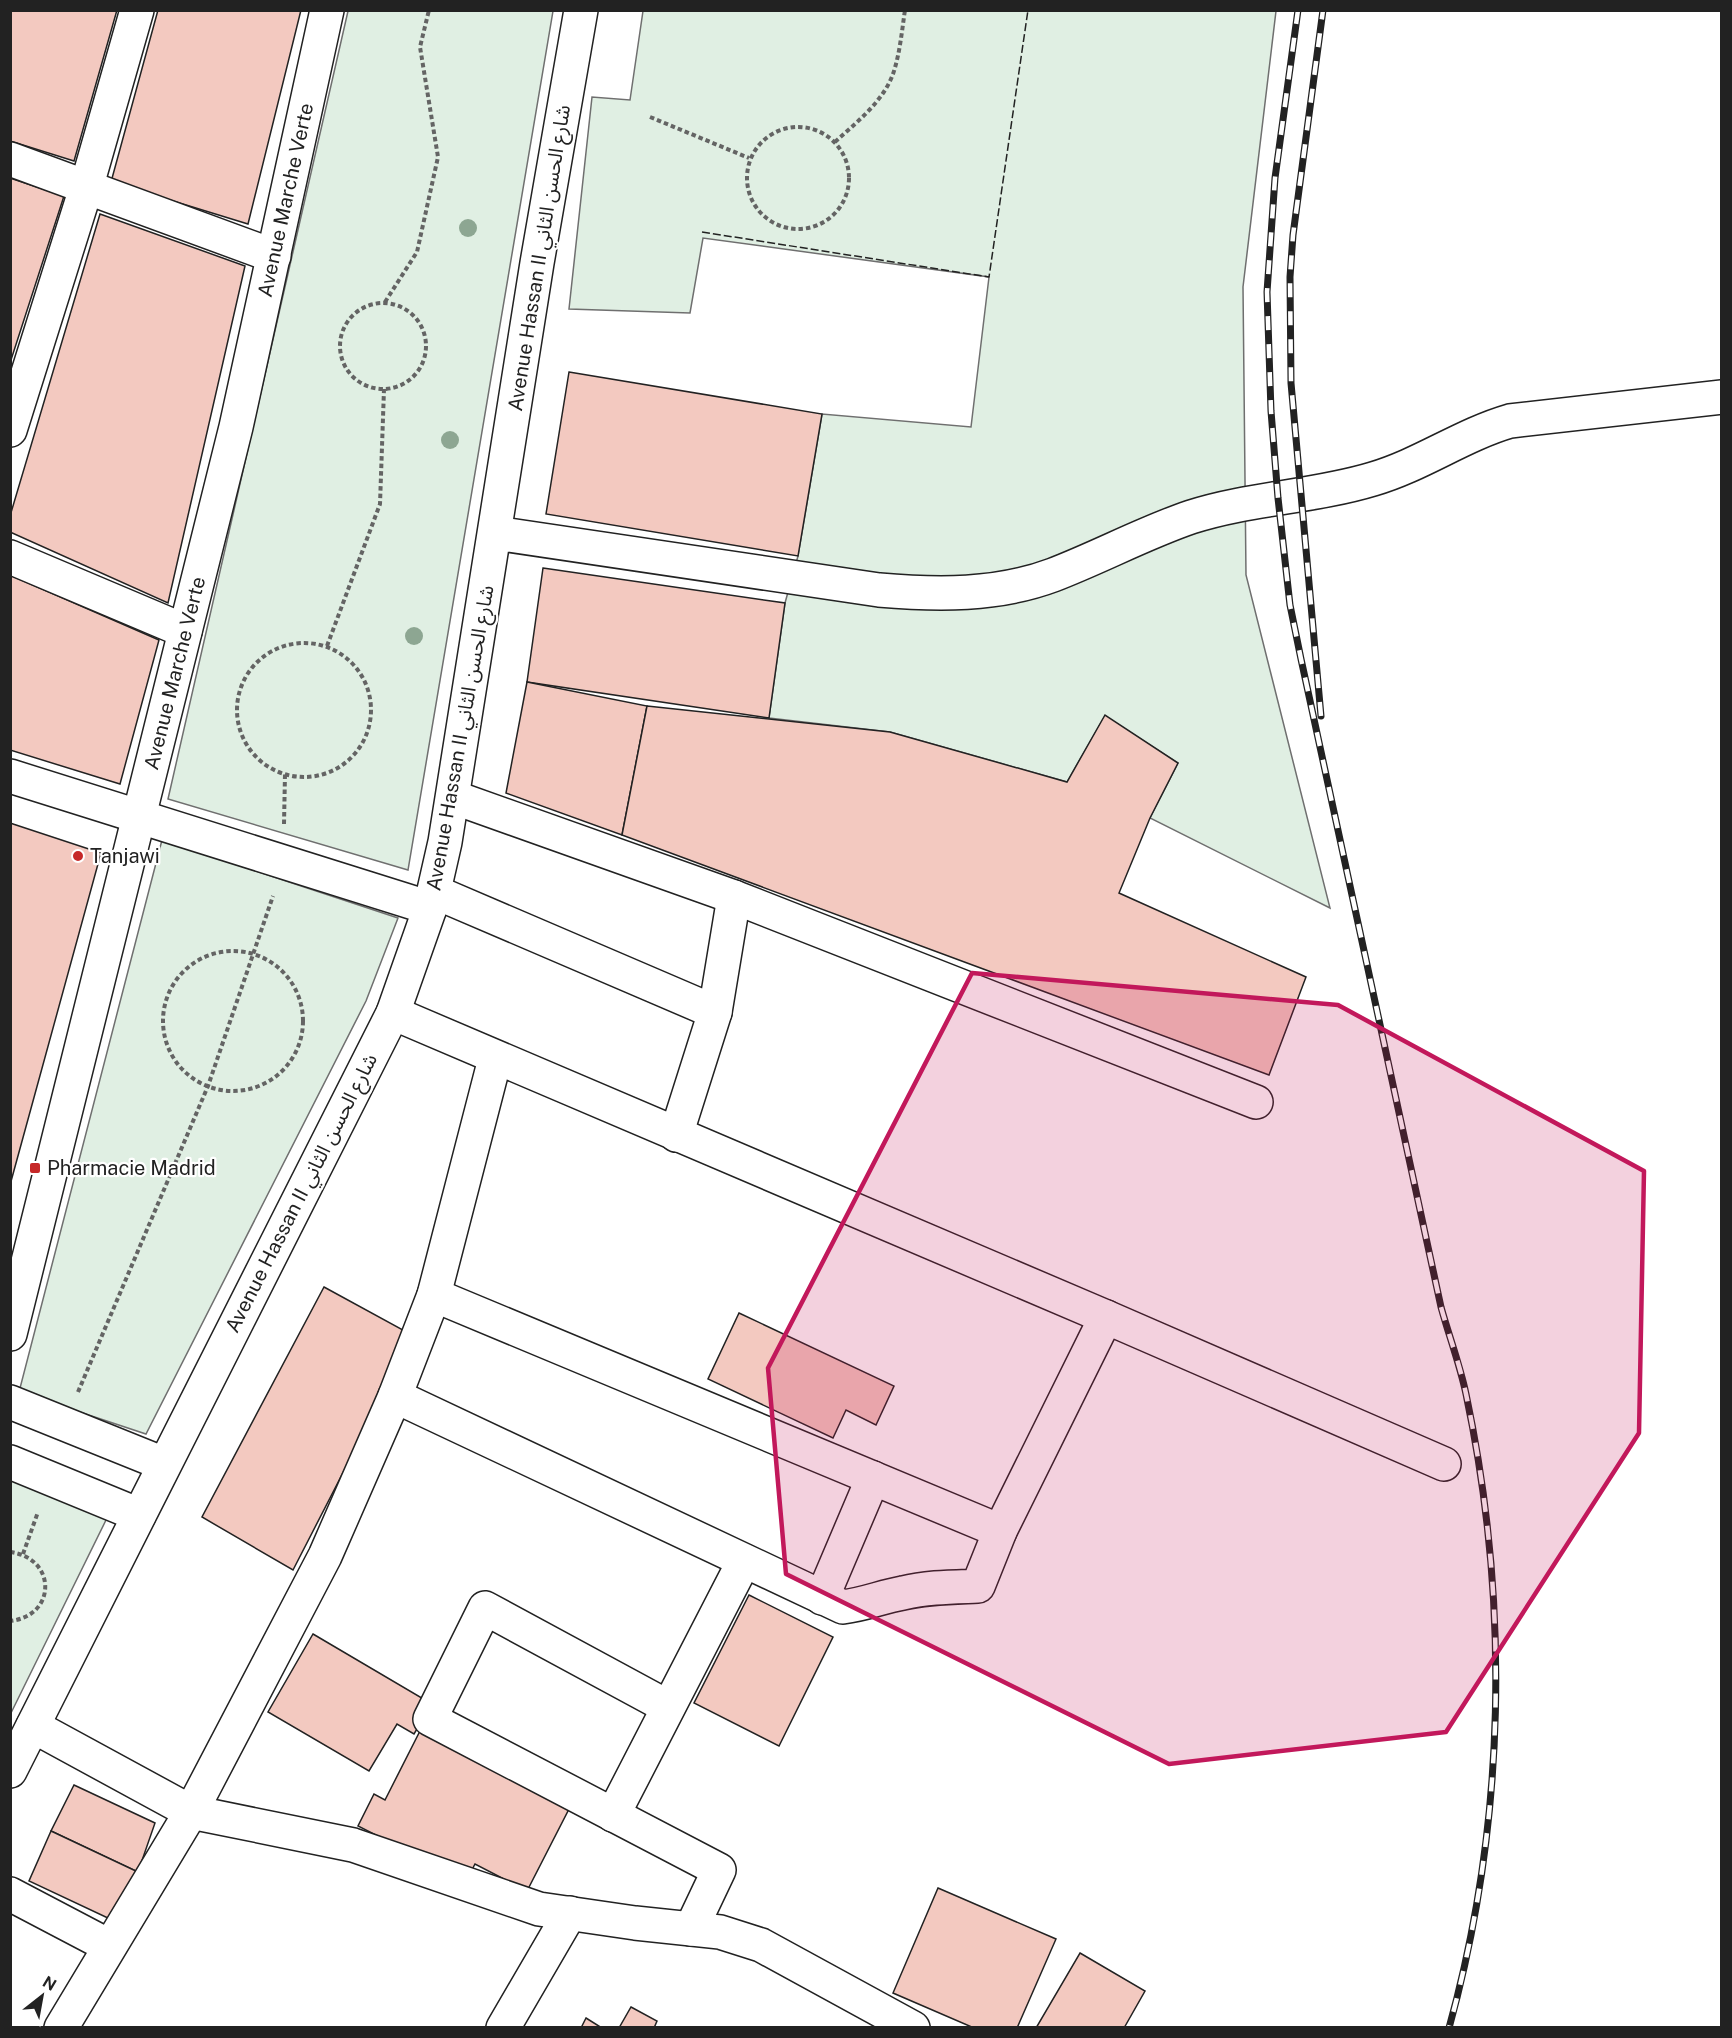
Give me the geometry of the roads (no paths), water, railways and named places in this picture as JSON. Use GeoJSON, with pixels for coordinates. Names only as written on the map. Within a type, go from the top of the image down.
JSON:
{"type":"FeatureCollection","features":[{"type":"Feature","properties":{"kind":"street"},"geometry":{"type":"LineString","coordinates":[[10,430],[87,185],[137,10]]}},
{"type":"Feature","properties":{"kind":"street","name":"Avenue Marche Verte"},"geometry":{"type":"LineString","coordinates":[[10,1334],[233,438],[327,10]]}},
{"type":"Feature","properties":{"kind":"street","name":"Avenue Hassan II شارع الحسن الثاني"},"geometry":{"type":"LineString","coordinates":[[10,1771],[393,1013],[432,900],[453,797],[581,10]]}},
{"type":"Feature","properties":{"kind":"street"},"geometry":{"type":"LineString","coordinates":[[10,159],[87,185],[274,256]]}},
{"type":"Feature","properties":{"kind":"street"},"geometry":{"type":"LineString","coordinates":[[495,533],[879,590],[972,593],[1052,576],[1188,518],[1220,508],[1374,479],[1413,465],[1482,431],[1510,421],[1722,397]]}},
{"type":"Feature","properties":{"kind":"street"},"geometry":{"type":"LineString","coordinates":[[10,557],[185,631]]}},
{"type":"Feature","properties":{"kind":"street"},"geometry":{"type":"LineString","coordinates":[[10,776],[284,863],[432,900],[715,1012]]}},
{"type":"Feature","properties":{"kind":"street"},"geometry":{"type":"LineString","coordinates":[[453,797],[734,897],[1256,1102]]}},
{"type":"Feature","properties":{"kind":"street"},"geometry":{"type":"LineString","coordinates":[[676,1135],[715,1012],[734,897]]}},
{"type":"Feature","properties":{"kind":"street"},"geometry":{"type":"LineString","coordinates":[[393,1013],[495,1059],[1106,1317],[1444,1464]]}},
{"type":"Feature","properties":{"kind":"street"},"geometry":{"type":"LineString","coordinates":[[61,2028],[191,1812],[325,1556],[395,1396],[434,1295],[495,1059]]}},
{"type":"Feature","properties":{"kind":"street"},"geometry":{"type":"LineString","coordinates":[[434,1295],[1000,1531]]}},
{"type":"Feature","properties":{"kind":"street"},"geometry":{"type":"LineString","coordinates":[[395,1396],[822,1598],[843,1607],[870,1604],[901,1593],[939,1587],[978,1586],[1000,1531],[1106,1317]]}},
{"type":"Feature","properties":{"kind":"street"},"geometry":{"type":"LineString","coordinates":[[10,1402],[164,1464]]}},
{"type":"Feature","properties":{"kind":"street"},"geometry":{"type":"LineString","coordinates":[[10,1462],[139,1515]]}},
{"type":"Feature","properties":{"kind":"street"},"geometry":{"type":"LineString","coordinates":[[822,1598],[873,1478]]}},
{"type":"Feature","properties":{"kind":"street"},"geometry":{"type":"LineString","coordinates":[[613,1815],[744,1562]]}},
{"type":"Feature","properties":{"kind":"street"},"geometry":{"type":"LineString","coordinates":[[668,1707],[485,1608],[430,1719],[719,1870],[691,1929]]}},
{"type":"Feature","properties":{"kind":"street"},"geometry":{"type":"LineString","coordinates":[[33,1726],[191,1812],[353,1845],[539,1908],[720,1932],[761,1945],[914,2028]]}},
{"type":"Feature","properties":{"kind":"street"},"geometry":{"type":"LineString","coordinates":[[10,1894],[109,1946]]}},
{"type":"Feature","properties":{"kind":"street"},"geometry":{"type":"LineString","coordinates":[[504,2028],[570,1913]]}},
{"type":"Feature","properties":{"kind":"railway"},"geometry":{"type":"LineString","coordinates":[[1298,10],[1275,178],[1267,292],[1271,411],[1290,605],[1441,1307],[1466,1394],[1480,1473],[1490,1552],[1495,1632],[1495,1712],[1491,1792],[1482,1871],[1468,1950],[1449,2028]]}},
{"type":"Feature","properties":{"kind":"railway"},"geometry":{"type":"LineString","coordinates":[[1321,716],[1291,383],[1290,277],[1293,235],[1323,10]]}},
{"type":"Feature","properties":{"kind":"place","name":"Tanjawi"},"geometry":{"type":"Point","coordinates":[78,856]}},
{"type":"Feature","properties":{"kind":"place","name":"Pharmacie Madrid"},"geometry":{"type":"Point","coordinates":[35,1168]}}]}
